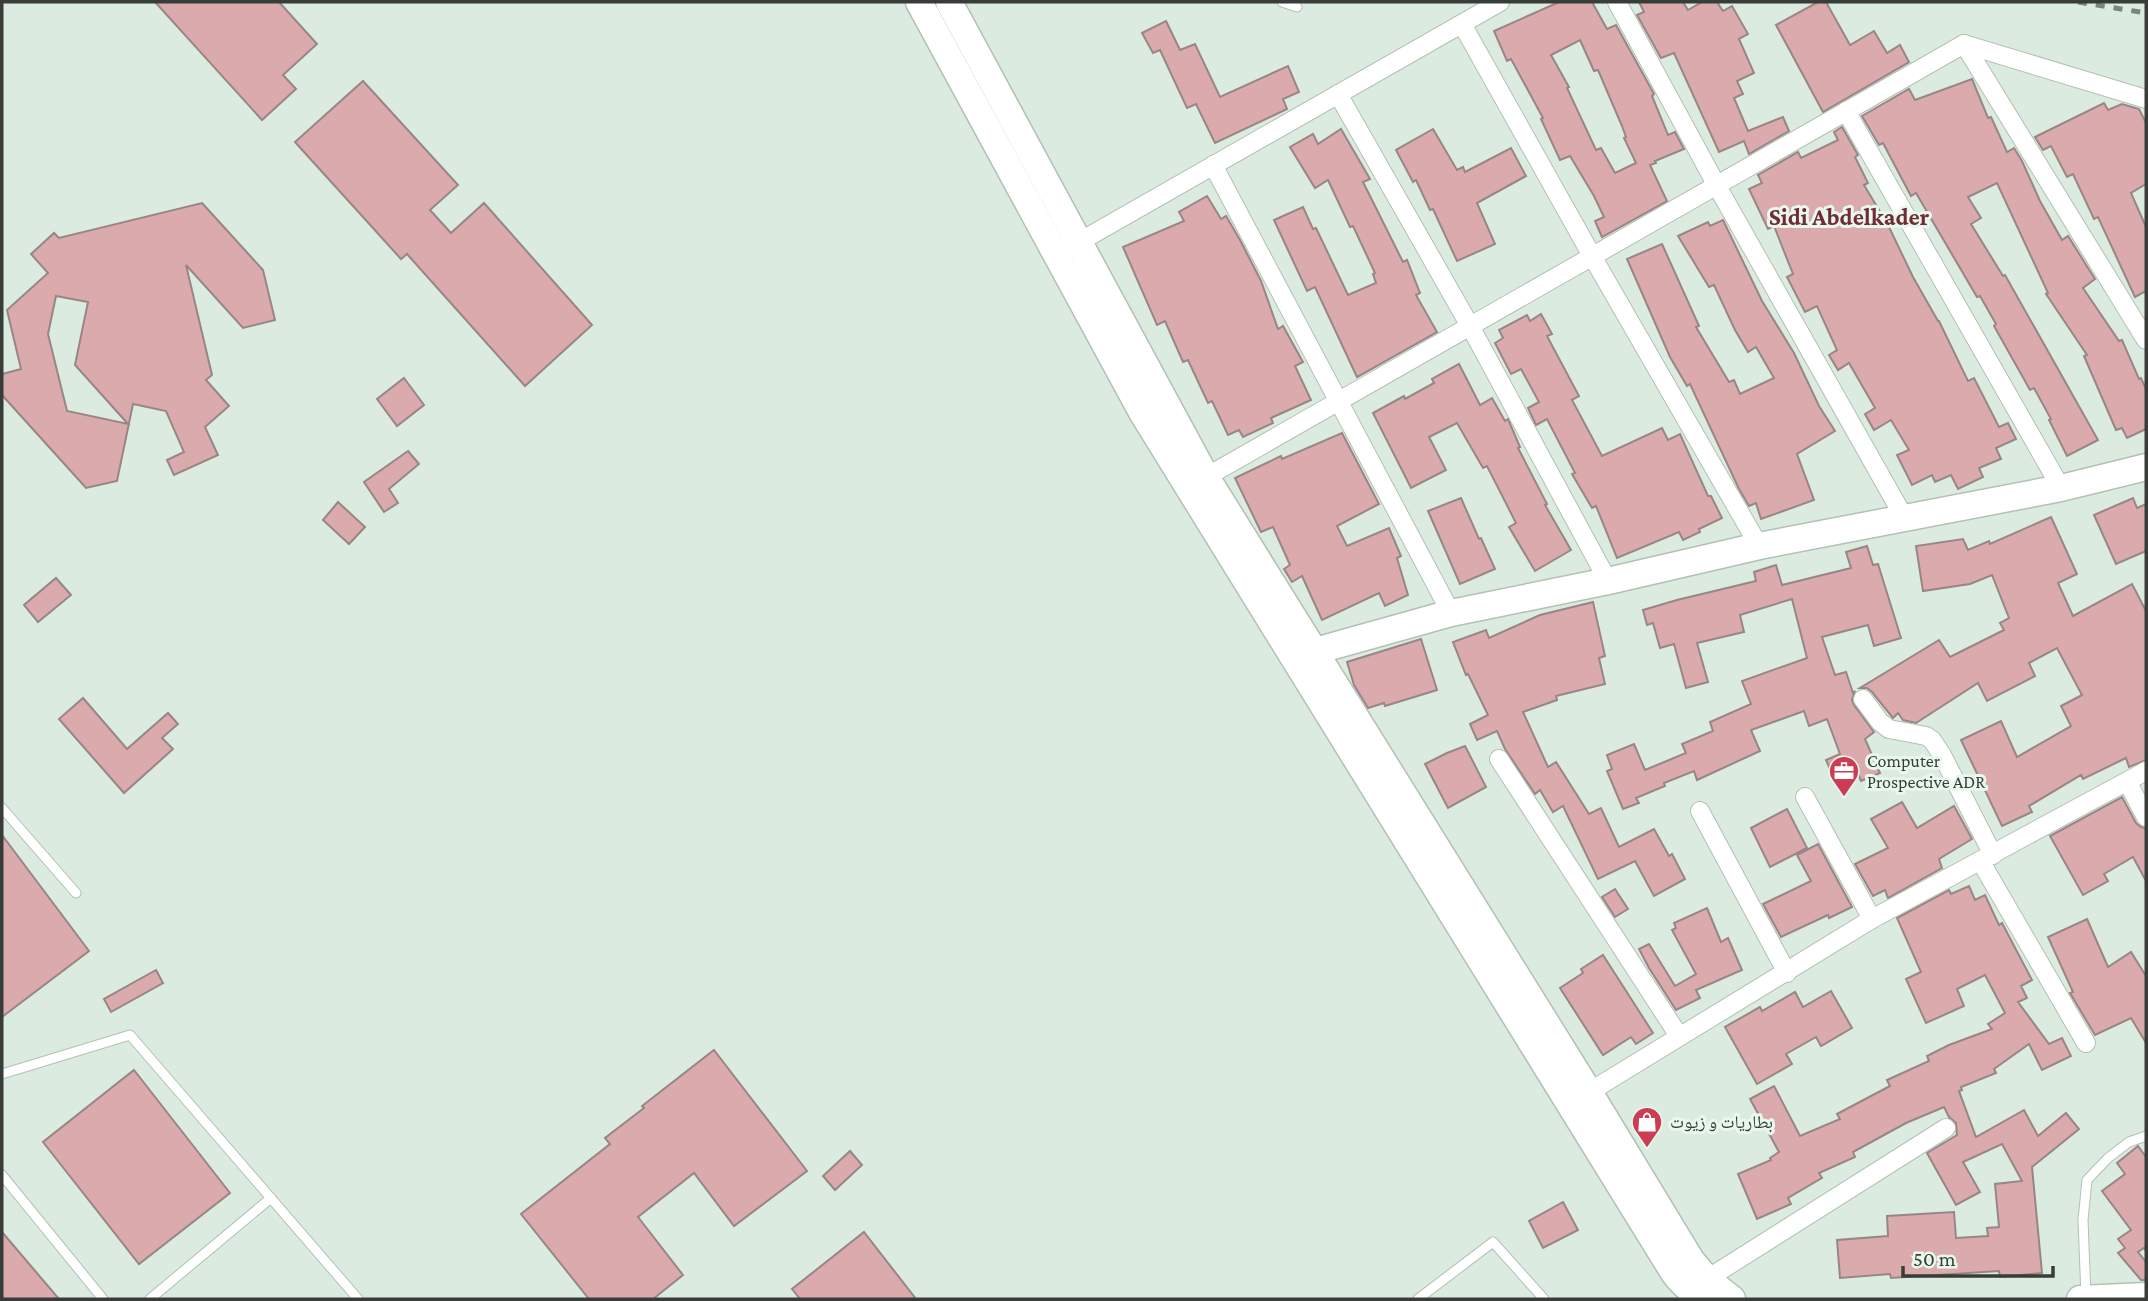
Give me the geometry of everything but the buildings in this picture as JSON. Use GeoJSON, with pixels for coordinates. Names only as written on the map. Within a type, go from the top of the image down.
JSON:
{"type":"FeatureCollection","features":[{"type":"Feature","properties":{"kind":"main road"},"geometry":{"type":"LineString","coordinates":[[919,2],[1206,477],[1304,654]]}},
{"type":"Feature","properties":{"kind":"main road"},"geometry":{"type":"LineString","coordinates":[[949,2],[1068,248],[1143,414],[1304,654],[1579,1098],[1674,1273],[1683,1285],[1695,1294],[1706,1289],[1732,1299]]}},
{"type":"Feature","properties":{"kind":"main road"},"geometry":{"type":"LineString","coordinates":[[1304,654],[1451,613],[1608,581],[1759,546],[2061,488],[2146,467]]}},
{"type":"Feature","properties":{"kind":"main road"},"geometry":{"type":"LineString","coordinates":[[2080,1299],[2146,1296]]}},
{"type":"Feature","properties":{"kind":"street"},"geometry":{"type":"LineString","coordinates":[[1068,248],[1500,2]]}},
{"type":"Feature","properties":{"kind":"street"},"geometry":{"type":"LineString","coordinates":[[1617,2],[1717,186],[1905,519]]}},
{"type":"Feature","properties":{"kind":"street"},"geometry":{"type":"LineString","coordinates":[[1462,24],[1759,546]]}},
{"type":"Feature","properties":{"kind":"street"},"geometry":{"type":"LineString","coordinates":[[1964,44],[2146,340]]}},
{"type":"Feature","properties":{"kind":"street"},"geometry":{"type":"LineString","coordinates":[[1206,477],[1964,44],[2146,98]]}},
{"type":"Feature","properties":{"kind":"street"},"geometry":{"type":"LineString","coordinates":[[1338,94],[1470,326],[1608,581]]}},
{"type":"Feature","properties":{"kind":"street"},"geometry":{"type":"LineString","coordinates":[[1846,111],[2061,488]]}},
{"type":"Feature","properties":{"kind":"street"},"geometry":{"type":"LineString","coordinates":[[1213,165],[1451,613]]}},
{"type":"Feature","properties":{"kind":"street"},"geometry":{"type":"LineString","coordinates":[[1863,699],[1880,722],[1889,729],[1926,736],[1942,755],[1987,858],[2086,1043]]}},
{"type":"Feature","properties":{"kind":"street"},"geometry":{"type":"LineString","coordinates":[[1499,759],[1679,1036]]}},
{"type":"Feature","properties":{"kind":"street"},"geometry":{"type":"LineString","coordinates":[[1579,1098],[1872,919],[2146,771]]}},
{"type":"Feature","properties":{"kind":"street"},"geometry":{"type":"LineString","coordinates":[[2127,783],[2146,817]]}},
{"type":"Feature","properties":{"kind":"street"},"geometry":{"type":"LineString","coordinates":[[1805,797],[1872,919]]}},
{"type":"Feature","properties":{"kind":"street"},"geometry":{"type":"LineString","coordinates":[[1700,811],[1787,973]]}},
{"type":"Feature","properties":{"kind":"street"},"geometry":{"type":"LineString","coordinates":[[1706,1289],[1946,1128]]}},
{"type":"Feature","properties":{"kind":"lane"},"geometry":{"type":"LineString","coordinates":[[1282,2],[1297,7]]}},
{"type":"Feature","properties":{"kind":"lane"},"geometry":{"type":"LineString","coordinates":[[2,808],[76,893]]}},
{"type":"Feature","properties":{"kind":"lane"},"geometry":{"type":"LineString","coordinates":[[2,1074],[130,1035],[358,1299]]}},
{"type":"Feature","properties":{"kind":"lane"},"geometry":{"type":"LineString","coordinates":[[2086,1299],[2083,1220],[2087,1180],[2108,1158],[2129,1143],[2146,1136]]}},
{"type":"Feature","properties":{"kind":"lane"},"geometry":{"type":"LineString","coordinates":[[2,1175],[103,1299]]}},
{"type":"Feature","properties":{"kind":"lane"},"geometry":{"type":"LineString","coordinates":[[150,1299],[271,1198]]}},
{"type":"Feature","properties":{"kind":"lane"},"geometry":{"type":"LineString","coordinates":[[1418,1299],[1493,1242],[1544,1299]]}},
{"type":"Feature","properties":{"kind":"railway"},"geometry":{"type":"LineString","coordinates":[[2078,2],[2146,13]]}},
{"type":"Feature","properties":{"kind":"place","name":"Computer Prospective ADR"},"geometry":{"type":"Point","coordinates":[1844,798]}},
{"type":"Feature","properties":{"kind":"place","name":"بطاريات و زيوت"},"geometry":{"type":"Point","coordinates":[1647,1149]}},
{"type":"Feature","properties":{"kind":"district","name":"Sidi Abdelkader"},"geometry":{"type":"Point","coordinates":[1849,217]}}]}
